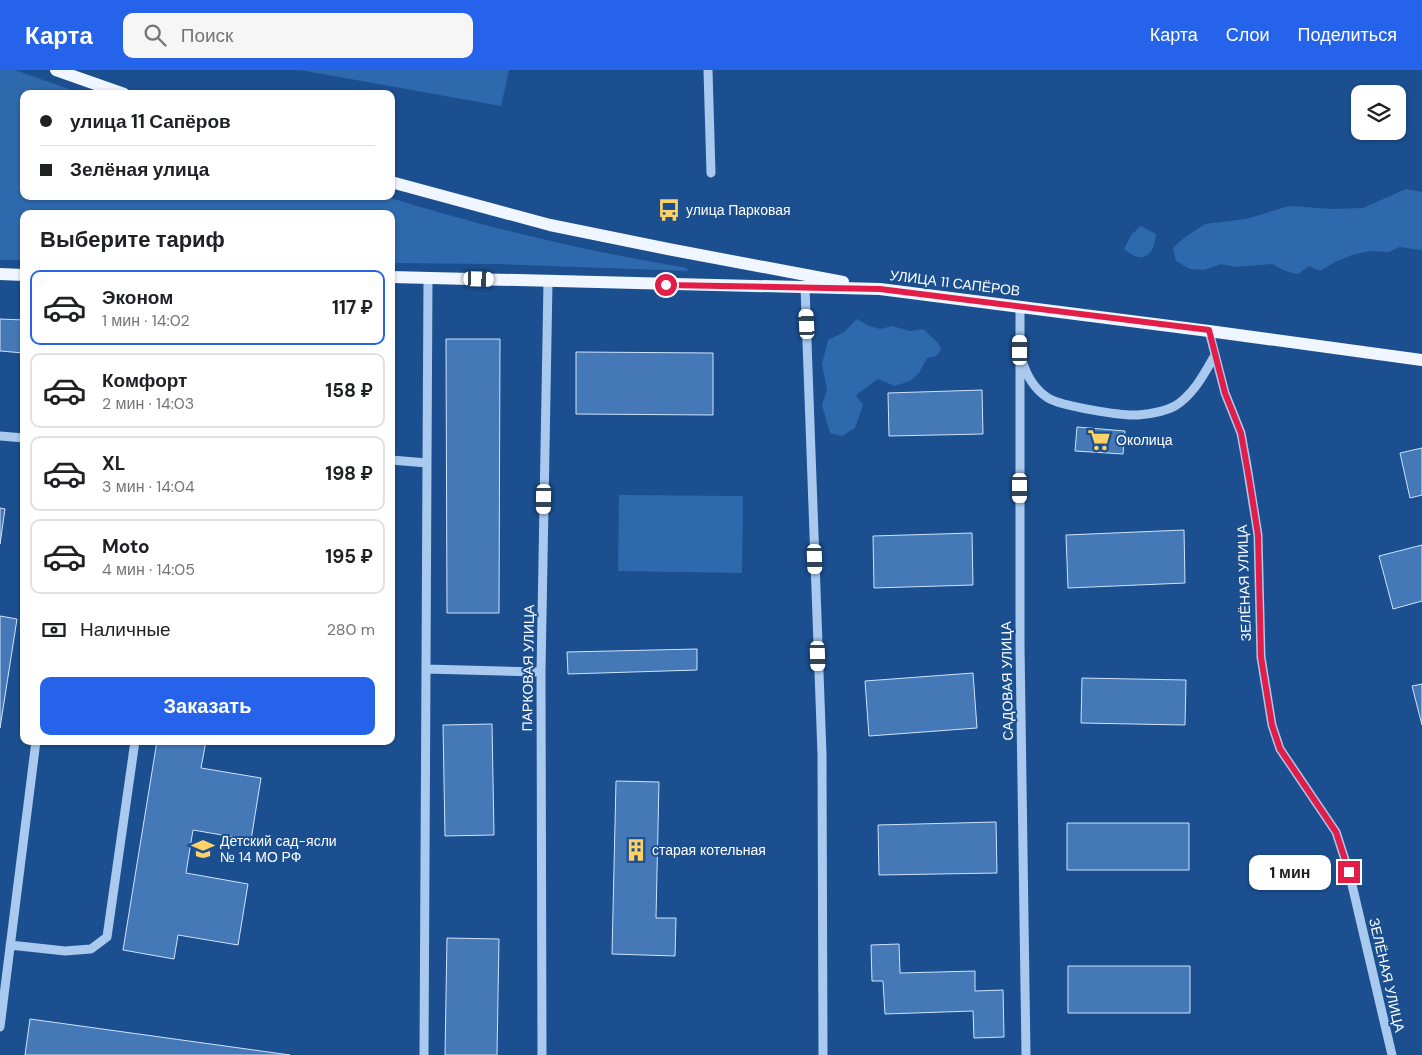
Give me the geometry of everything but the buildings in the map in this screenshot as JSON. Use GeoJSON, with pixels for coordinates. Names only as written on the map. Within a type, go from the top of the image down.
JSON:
{"type":"FeatureCollection","features":[{"type":"Feature","properties":{"kind":"main road"},"geometry":{"type":"LineString","coordinates":[[56,70],[113,90]]}},
{"type":"Feature","properties":{"kind":"main road"},"geometry":{"type":"LineString","coordinates":[[395,183],[550,225],[880,289]]}},
{"type":"Feature","properties":{"kind":"main road"},"geometry":{"type":"LineString","coordinates":[[0,274],[20,275]]}},
{"type":"Feature","properties":{"kind":"main road","name":"УЛИЦА 11 САПЁРОВ"},"geometry":{"type":"LineString","coordinates":[[395,277],[880,289],[1209,330],[1422,360]]}},
{"type":"Feature","properties":{"kind":"street"},"geometry":{"type":"LineString","coordinates":[[708,70],[711,173]]}},
{"type":"Feature","properties":{"kind":"street"},"geometry":{"type":"LineString","coordinates":[[424,1055],[428,278]]}},
{"type":"Feature","properties":{"kind":"street","name":"ПАРКОВАЯ УЛИЦА"},"geometry":{"type":"LineString","coordinates":[[542,1055],[541,672],[548,282]]}},
{"type":"Feature","properties":{"kind":"street"},"geometry":{"type":"LineString","coordinates":[[805,288],[822,754],[823,1055]]}},
{"type":"Feature","properties":{"kind":"street","name":"САДОВАЯ УЛИЦА"},"geometry":{"type":"LineString","coordinates":[[1020,306],[1020,646],[1026,1055]]}},
{"type":"Feature","properties":{"kind":"street","name":"ЗЕЛЁНАЯ УЛИЦА"},"geometry":{"type":"LineString","coordinates":[[1209,330],[1225,393],[1241,433],[1258,535],[1261,657],[1272,725],[1280,749],[1336,832],[1349,872],[1392,1055]]}},
{"type":"Feature","properties":{"kind":"street"},"geometry":{"type":"LineString","coordinates":[[1020,350],[1025,370],[1029,377],[1048,398],[1068,405],[1136,415],[1155,413],[1174,406],[1188,396],[1200,381],[1214,355]]}},
{"type":"Feature","properties":{"kind":"street"},"geometry":{"type":"LineString","coordinates":[[0,436],[20,438]]}},
{"type":"Feature","properties":{"kind":"street"},"geometry":{"type":"LineString","coordinates":[[395,460],[427,462]]}},
{"type":"Feature","properties":{"kind":"street"},"geometry":{"type":"LineString","coordinates":[[426,669],[541,672]]}},
{"type":"Feature","properties":{"kind":"street"},"geometry":{"type":"LineString","coordinates":[[0,1027],[35,745]]}},
{"type":"Feature","properties":{"kind":"street"},"geometry":{"type":"LineString","coordinates":[[10,945],[66,951],[91,949],[108,937],[134,745]]}},
{"type":"Feature","properties":{"kind":"shaded area"},"geometry":{"type":"Polygon","coordinates":[[[0,70],[15,70],[72,90],[20,90],[20,200],[395,199],[496,228],[572,246],[687,268],[688,271],[495,264],[395,263],[395,210],[20,210],[20,260],[0,260],[0,70]]]}},
{"type":"Feature","properties":{"kind":"shaded area"},"geometry":{"type":"Polygon","coordinates":[[[300,70],[509,70],[501,106],[300,70]]]}},
{"type":"Feature","properties":{"kind":"shaded area"},"geometry":{"type":"Polygon","coordinates":[[[1406,189],[1422,192],[1422,250],[1399,247],[1389,252],[1370,251],[1352,255],[1320,271],[1309,266],[1298,274],[1285,271],[1272,264],[1236,267],[1221,264],[1204,270],[1190,269],[1176,261],[1173,248],[1205,224],[1246,219],[1289,206],[1332,209],[1363,208],[1406,189]]]}},
{"type":"Feature","properties":{"kind":"shaded area"},"geometry":{"type":"Polygon","coordinates":[[[1141,226],[1156,234],[1150,253],[1142,257],[1131,254],[1124,249],[1131,235],[1141,226]]]}},
{"type":"Feature","properties":{"kind":"shaded area"},"geometry":{"type":"Polygon","coordinates":[[[857,319],[869,326],[880,329],[892,326],[910,331],[923,329],[939,344],[941,350],[936,356],[927,358],[919,373],[910,381],[895,386],[878,379],[856,395],[863,405],[855,428],[842,436],[830,433],[822,405],[827,390],[822,364],[828,340],[844,332],[857,319]]]}},
{"type":"Feature","properties":{"kind":"shaded area"},"geometry":{"type":"Polygon","coordinates":[[[619,495],[743,496],[742,573],[618,571],[619,495]]]}},
{"type":"Feature","properties":{"kind":"place","name":"улица Парковая"},"geometry":{"type":"Point","coordinates":[669,210]}},
{"type":"Feature","properties":{"kind":"place","name":"Околица"},"geometry":{"type":"Point","coordinates":[1099,440]}},
{"type":"Feature","properties":{"kind":"place","name":"Детский сад-ясли № 14 МО РФ"},"geometry":{"type":"Point","coordinates":[203,849]}},
{"type":"Feature","properties":{"kind":"place","name":"старая котельная"},"geometry":{"type":"Point","coordinates":[636,850]}},
{"type":"Feature","properties":{"kind":"route"},"geometry":{"type":"LineString","coordinates":[[666,285],[880,289],[1209,330],[1225,393],[1241,433],[1250,484],[1258,535],[1261,657],[1272,725],[1280,749],[1288,763],[1320,806],[1336,832],[1349,872]]}}]}
